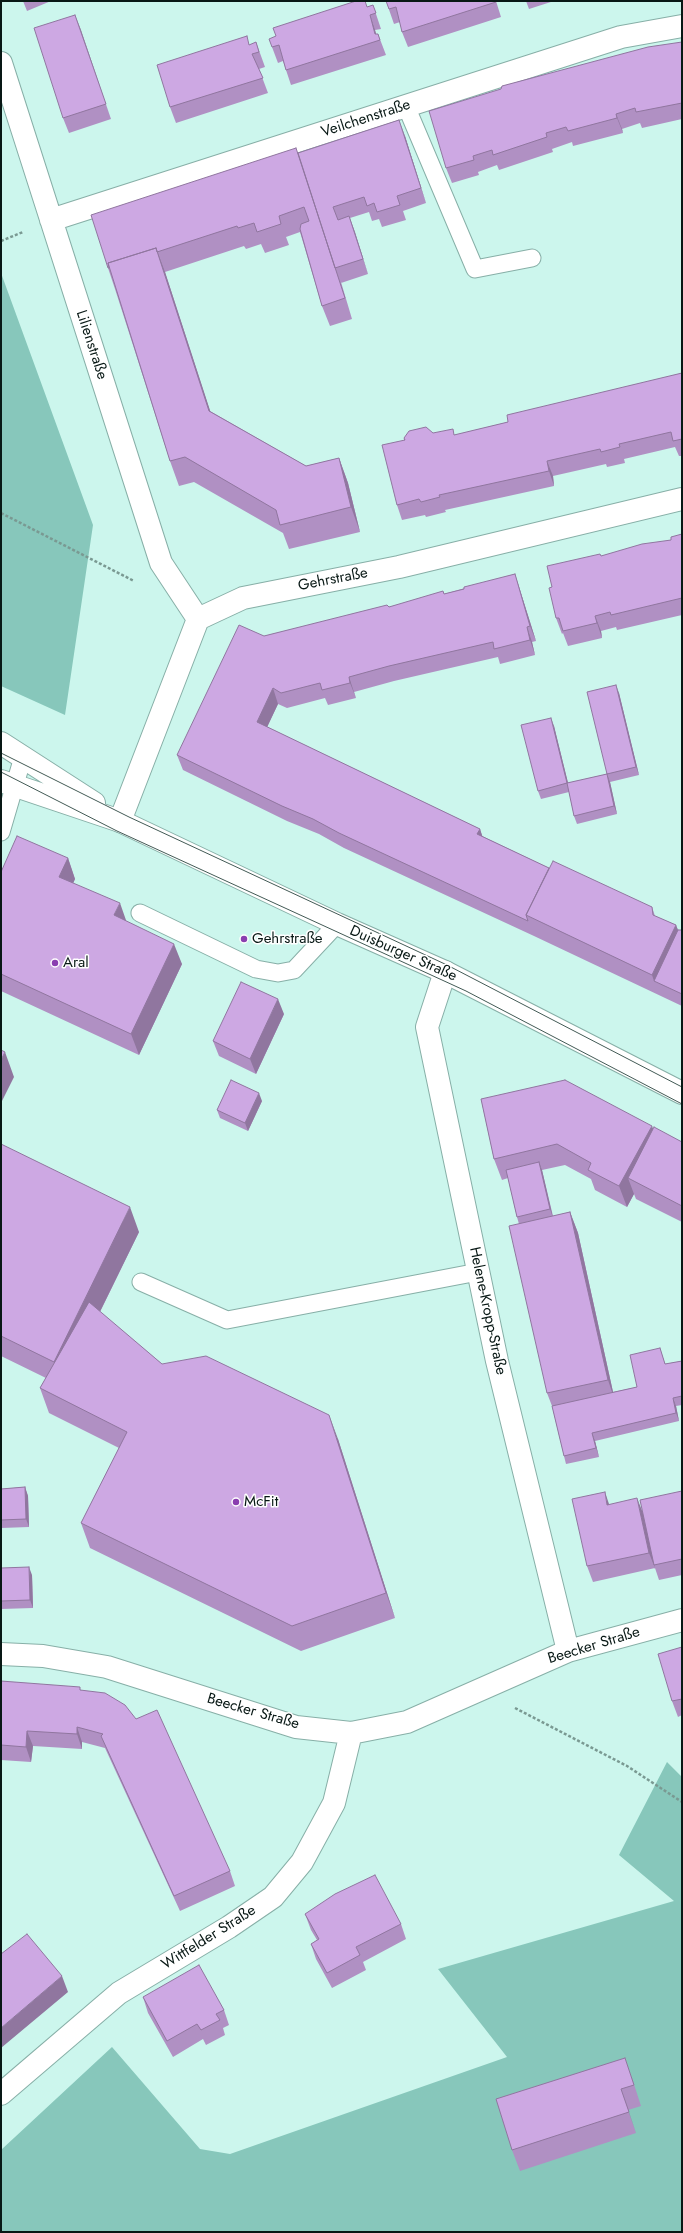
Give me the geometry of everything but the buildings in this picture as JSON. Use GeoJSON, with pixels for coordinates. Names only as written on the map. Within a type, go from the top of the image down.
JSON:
{"type":"FeatureCollection","features":[{"type":"Feature","properties":{"kind":"street","name":"Veilchenstraße"},"geometry":{"type":"LineString","coordinates":[[51,220],[621,37],[682,26]]}},
{"type":"Feature","properties":{"kind":"street","name":"Lilienstraße"},"geometry":{"type":"LineString","coordinates":[[1,63],[161,563],[198,619]]}},
{"type":"Feature","properties":{"kind":"street","name":"Gehrstraße"},"geometry":{"type":"LineString","coordinates":[[198,619],[243,598],[399,567],[682,499]]}},
{"type":"Feature","properties":{"kind":"street"},"geometry":{"type":"LineString","coordinates":[[120,821],[198,619]]}},
{"type":"Feature","properties":{"kind":"street","name":"Duisburger Straße"},"geometry":{"type":"LineString","coordinates":[[1,743],[120,821]]}},
{"type":"Feature","properties":{"kind":"street","name":"Duisburger Straße"},"geometry":{"type":"LineString","coordinates":[[8,784],[120,821],[337,924],[445,972],[682,1094]]}},
{"type":"Feature","properties":{"kind":"street","name":"Helene-Kropp-Straße"},"geometry":{"type":"LineString","coordinates":[[445,972],[426,1027],[496,1361],[568,1651]]}},
{"type":"Feature","properties":{"kind":"street","name":"Beecker Straße"},"geometry":{"type":"LineString","coordinates":[[1,1654],[43,1656],[107,1667],[296,1727],[351,1733],[407,1722],[568,1651],[682,1620]]}},
{"type":"Feature","properties":{"kind":"street","name":"Wittfelder Straße"},"geometry":{"type":"LineString","coordinates":[[1,2094],[119,1994],[229,1927],[273,1898],[302,1862],[334,1803],[351,1733]]}},
{"type":"Feature","properties":{"kind":"lane"},"geometry":{"type":"LineString","coordinates":[[406,106],[475,269],[532,258]]}},
{"type":"Feature","properties":{"kind":"lane"},"geometry":{"type":"LineString","coordinates":[[1,832],[8,784],[22,757]]}},
{"type":"Feature","properties":{"kind":"lane"},"geometry":{"type":"LineString","coordinates":[[140,913],[256,969],[278,973],[294,970],[337,924]]}},
{"type":"Feature","properties":{"kind":"lane"},"geometry":{"type":"LineString","coordinates":[[141,1282],[227,1320],[478,1272]]}},
{"type":"Feature","properties":{"kind":"path"},"geometry":{"type":"LineString","coordinates":[[1,513],[135,581]]}},
{"type":"Feature","properties":{"kind":"path"},"geometry":{"type":"LineString","coordinates":[[480,1689],[627,1766],[682,1802]]}},
{"type":"Feature","properties":{"kind":"green space"},"geometry":{"type":"Polygon","coordinates":[[[1,273],[93,525],[65,715],[1,686],[1,273]]]}},
{"type":"Feature","properties":{"kind":"green space"},"geometry":{"type":"Polygon","coordinates":[[[667,1762],[682,1777],[682,2232],[1,2232],[1,2150],[112,2047],[200,2149],[230,2154],[507,2057],[438,1969],[674,1901],[619,1855],[667,1762]]]}},
{"type":"Feature","properties":{"kind":"tram line"},"geometry":{"type":"LineString","coordinates":[[1,753],[129,817],[447,965],[682,1087]]}},
{"type":"Feature","properties":{"kind":"tram line"},"geometry":{"type":"LineString","coordinates":[[1,772],[117,831],[466,991],[682,1104]]}},
{"type":"Feature","properties":{"kind":"place","name":"Gehrstraße"},"geometry":{"type":"Point","coordinates":[244,939]}},
{"type":"Feature","properties":{"kind":"place","name":"Aral"},"geometry":{"type":"Point","coordinates":[55,963]}},
{"type":"Feature","properties":{"kind":"place","name":"McFit"},"geometry":{"type":"Point","coordinates":[236,1502]}}]}
